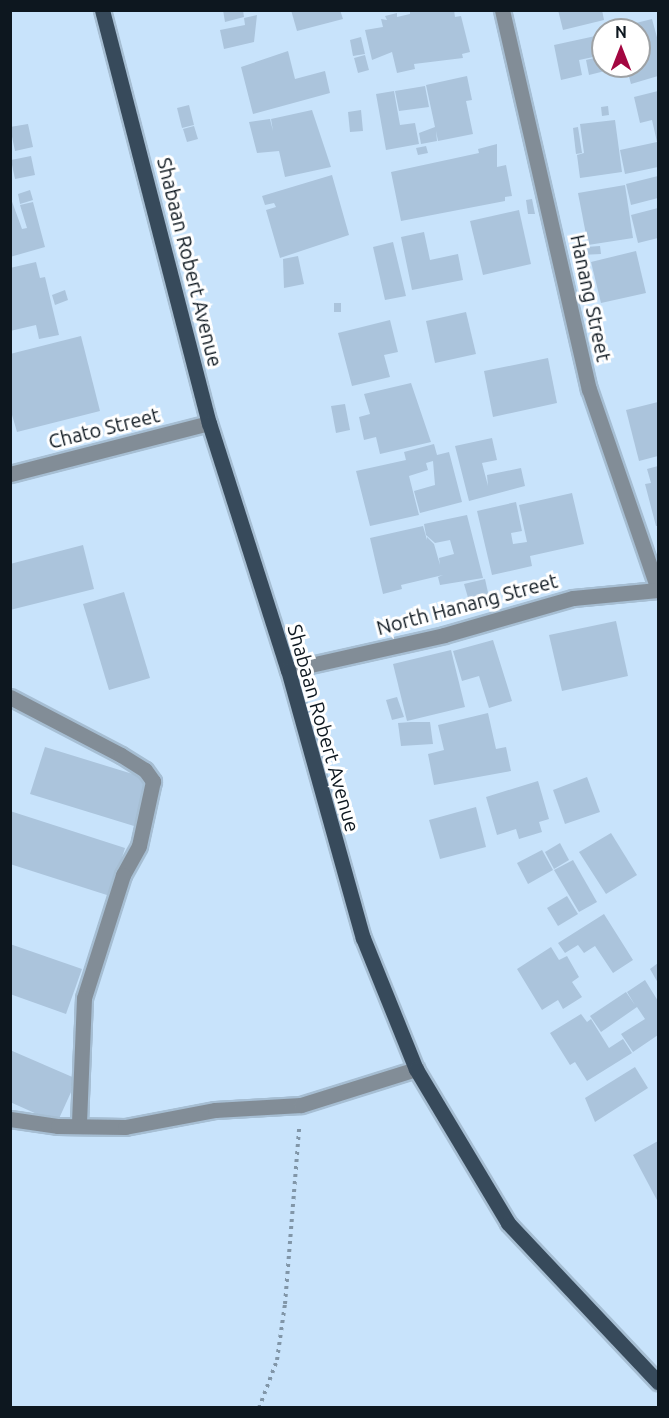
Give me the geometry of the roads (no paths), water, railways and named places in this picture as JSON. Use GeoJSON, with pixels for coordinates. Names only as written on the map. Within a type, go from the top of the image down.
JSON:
{"type":"FeatureCollection","features":[{"type":"Feature","properties":{"kind":"main road","name":"Shabaan Robert Avenue"},"geometry":{"type":"LineString","coordinates":[[102,10],[209,423],[288,670],[363,938],[416,1069],[508,1223],[658,1382]]}},
{"type":"Feature","properties":{"kind":"street","name":"Hanang Street"},"geometry":{"type":"LineString","coordinates":[[502,10],[590,389],[658,590]]}},
{"type":"Feature","properties":{"kind":"street","name":"Chato Street"},"geometry":{"type":"LineString","coordinates":[[10,474],[209,423]]}},
{"type":"Feature","properties":{"kind":"street","name":"North Hanang Street"},"geometry":{"type":"LineString","coordinates":[[288,670],[444,635],[573,598],[658,590]]}},
{"type":"Feature","properties":{"kind":"street"},"geometry":{"type":"LineString","coordinates":[[10,697],[121,755],[145,770],[153,781],[139,846],[123,874],[84,998],[79,1123]]}},
{"type":"Feature","properties":{"kind":"street"},"geometry":{"type":"LineString","coordinates":[[10,1119],[58,1126],[79,1123],[125,1127],[215,1110],[302,1105],[416,1069]]}}]}
